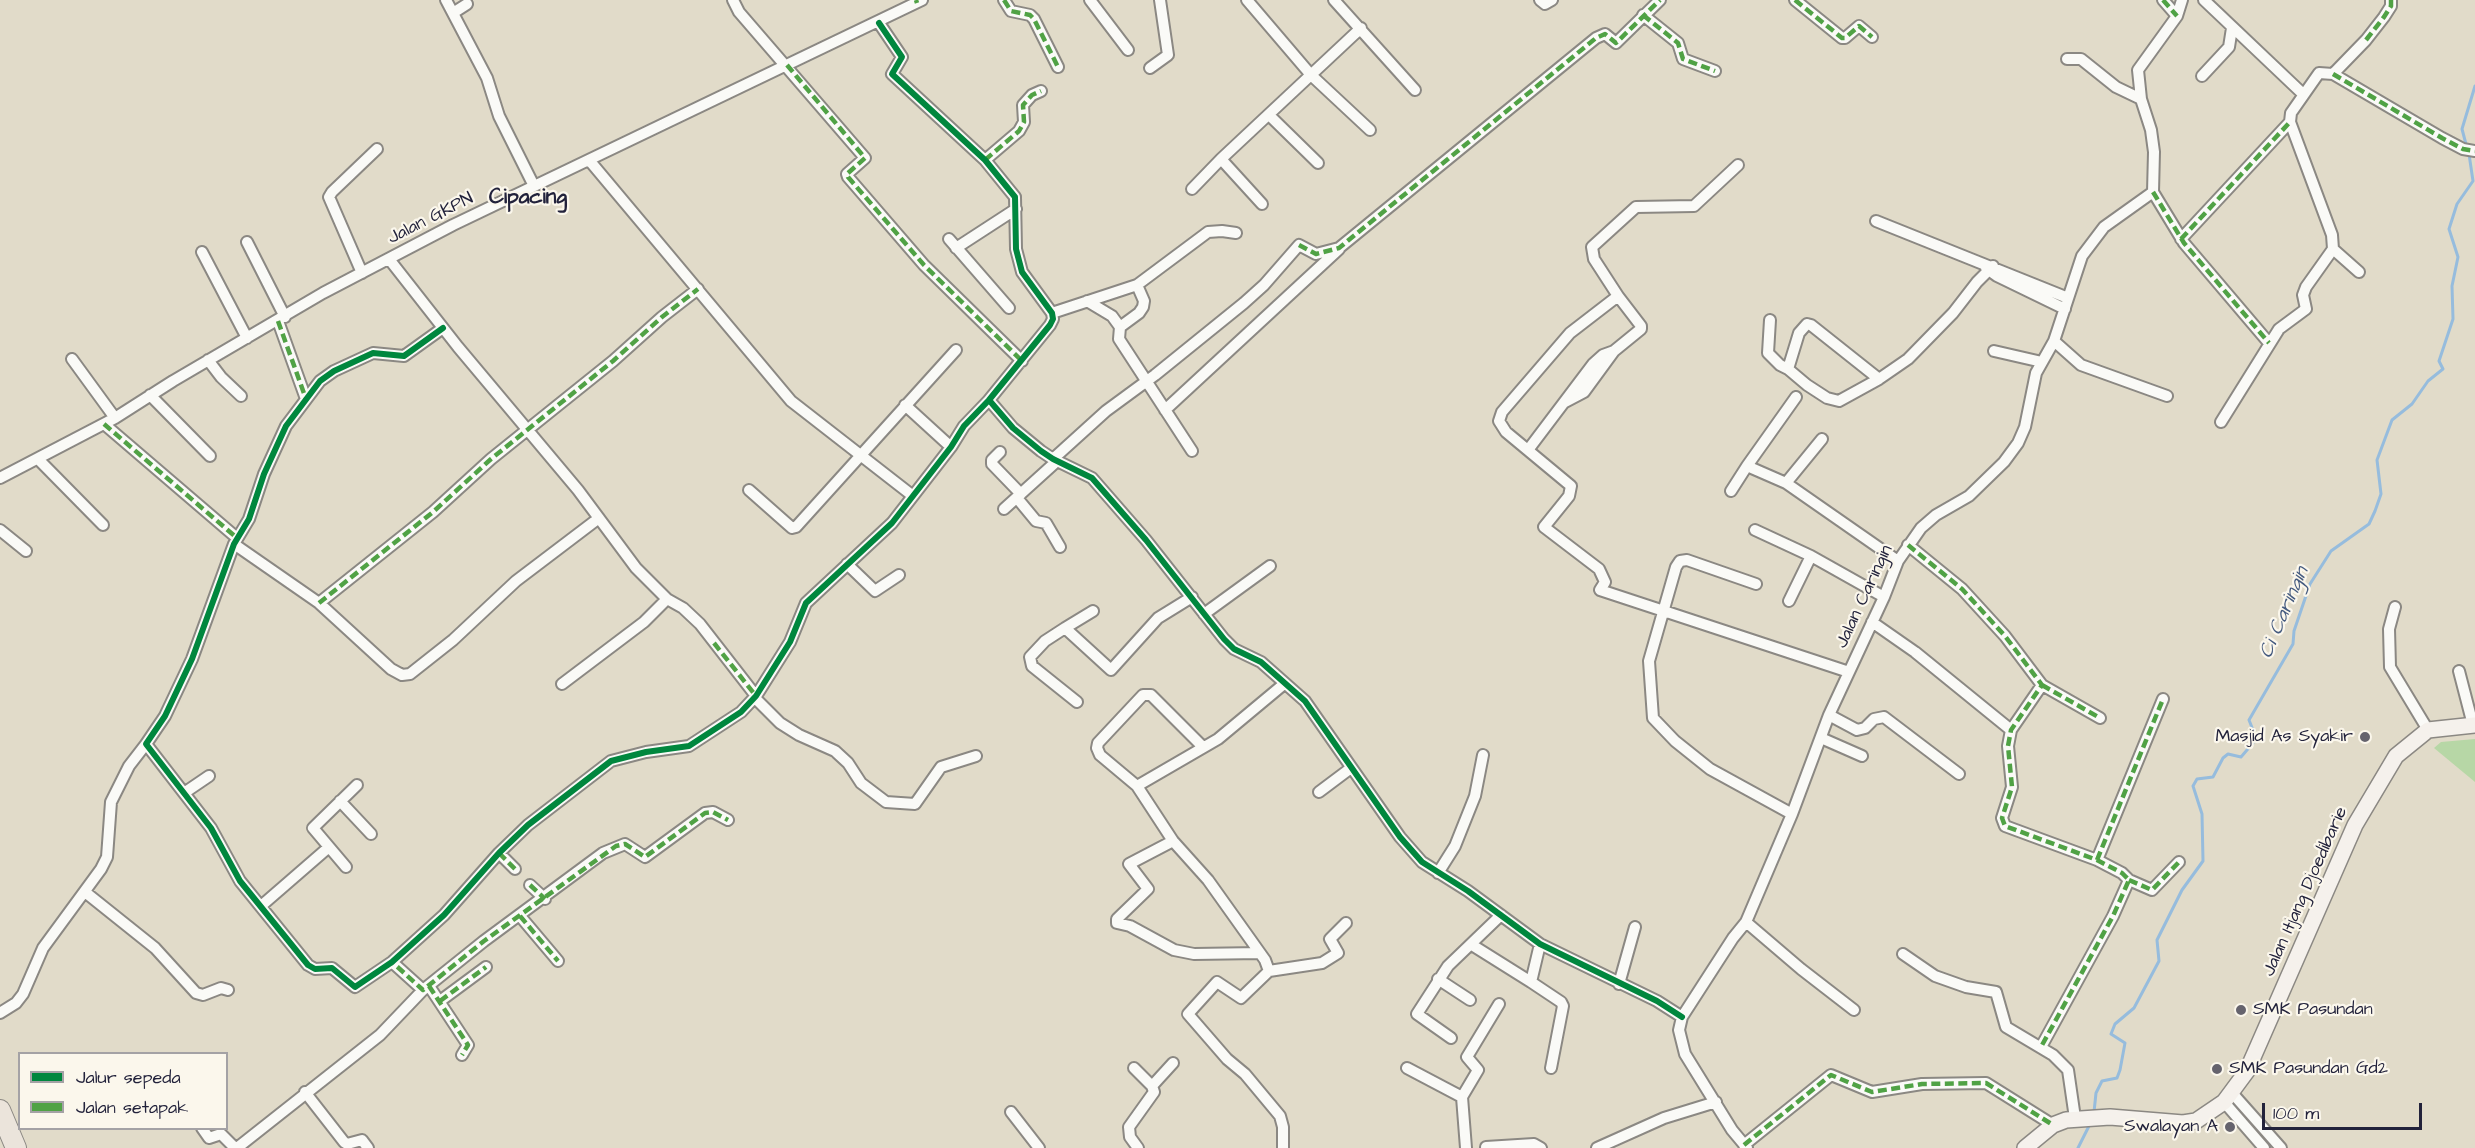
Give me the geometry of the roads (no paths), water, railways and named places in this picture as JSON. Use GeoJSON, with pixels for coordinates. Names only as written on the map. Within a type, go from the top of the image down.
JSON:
{"type":"FeatureCollection","features":[{"type":"Feature","properties":{"kind":"highway"},"geometry":{"type":"LineString","coordinates":[[0,1110],[16,1148]]}},
{"type":"Feature","properties":{"kind":"main road"},"geometry":{"type":"LineString","coordinates":[[2428,730],[2474,725]]}},
{"type":"Feature","properties":{"kind":"main road","name":"Jalan Itjang Djoedibarie"},"geometry":{"type":"LineString","coordinates":[[2086,1117],[2183,1123],[2196,1121],[2229,1098],[2247,1071],[2363,810],[2396,756],[2428,730]]}},
{"type":"Feature","properties":{"kind":"main road"},"geometry":{"type":"LineString","coordinates":[[2025,1148],[2053,1125],[2086,1117]]}},
{"type":"Feature","properties":{"kind":"street"},"geometry":{"type":"LineString","coordinates":[[446,0],[487,78],[499,116],[534,186]]}},
{"type":"Feature","properties":{"kind":"street"},"geometry":{"type":"LineString","coordinates":[[733,0],[739,12],[865,158],[847,174],[848,177],[924,265],[1022,362]]}},
{"type":"Feature","properties":{"kind":"street"},"geometry":{"type":"LineString","coordinates":[[1004,0],[1011,11],[1030,15],[1034,19],[1058,67]]}},
{"type":"Feature","properties":{"kind":"street"},"geometry":{"type":"LineString","coordinates":[[1090,0],[1128,50]]}},
{"type":"Feature","properties":{"kind":"street"},"geometry":{"type":"LineString","coordinates":[[1150,68],[1168,55],[1160,0]]}},
{"type":"Feature","properties":{"kind":"street"},"geometry":{"type":"LineString","coordinates":[[1247,0],[1311,75],[1370,130]]}},
{"type":"Feature","properties":{"kind":"street"},"geometry":{"type":"LineString","coordinates":[[1334,0],[1415,90]]}},
{"type":"Feature","properties":{"kind":"street"},"geometry":{"type":"LineString","coordinates":[[1540,0],[1545,4],[1552,0]]}},
{"type":"Feature","properties":{"kind":"street"},"geometry":{"type":"LineString","coordinates":[[1165,410],[1339,249],[1596,38],[1606,34],[1616,43],[1660,0]]}},
{"type":"Feature","properties":{"kind":"street"},"geometry":{"type":"LineString","coordinates":[[1795,0],[1842,38],[1858,26],[1872,37]]}},
{"type":"Feature","properties":{"kind":"street"},"geometry":{"type":"LineString","coordinates":[[2163,0],[2177,16]]}},
{"type":"Feature","properties":{"kind":"street"},"geometry":{"type":"LineString","coordinates":[[2182,0],[2177,16],[2138,70],[2141,99],[2151,130],[2154,152],[2153,192],[2181,239],[2270,343]]}},
{"type":"Feature","properties":{"kind":"street"},"geometry":{"type":"LineString","coordinates":[[2204,0],[2303,94]]}},
{"type":"Feature","properties":{"kind":"street"},"geometry":{"type":"LineString","coordinates":[[2333,74],[2384,18],[2391,6],[2391,0]]}},
{"type":"Feature","properties":{"kind":"street","name":"Jalan GKPN"},"geometry":{"type":"LineString","coordinates":[[0,478],[115,418],[208,360],[323,293],[388,259],[832,41],[879,23],[918,1]]}},
{"type":"Feature","properties":{"kind":"street"},"geometry":{"type":"LineString","coordinates":[[453,13],[466,4]]}},
{"type":"Feature","properties":{"kind":"street"},"geometry":{"type":"LineString","coordinates":[[1643,15],[1678,42],[1682,47],[1683,59],[1715,71]]}},
{"type":"Feature","properties":{"kind":"street"},"geometry":{"type":"LineString","coordinates":[[146,744],[211,828],[240,881],[308,965],[315,969],[332,968],[356,987],[392,962],[462,897],[499,853],[528,825],[611,761],[646,752],[689,746],[733,718],[756,697],[790,642],[806,603],[892,523],[951,447],[964,426],[1022,362],[1053,319],[1052,313],[1022,272],[1016,249],[1015,197],[986,160],[892,74],[902,57],[879,23]]}},
{"type":"Feature","properties":{"kind":"street"},"geometry":{"type":"LineString","coordinates":[[1192,189],[1361,28]]}},
{"type":"Feature","properties":{"kind":"street"},"geometry":{"type":"LineString","coordinates":[[2202,76],[2229,47],[2232,28]]}},
{"type":"Feature","properties":{"kind":"street"},"geometry":{"type":"LineString","coordinates":[[2067,58],[2081,59],[2116,87],[2141,99]]}},
{"type":"Feature","properties":{"kind":"street"},"geometry":{"type":"LineString","coordinates":[[2359,272],[2333,249],[2331,236],[2290,122],[2291,113],[2320,72],[2333,74],[2470,150]]}},
{"type":"Feature","properties":{"kind":"street"},"geometry":{"type":"LineString","coordinates":[[986,160],[1019,130],[1024,122],[1023,105],[1032,95],[1041,92]]}},
{"type":"Feature","properties":{"kind":"street"},"geometry":{"type":"LineString","coordinates":[[1269,115],[1318,163]]}},
{"type":"Feature","properties":{"kind":"street"},"geometry":{"type":"LineString","coordinates":[[2181,239],[2290,122]]}},
{"type":"Feature","properties":{"kind":"street"},"geometry":{"type":"LineString","coordinates":[[362,273],[329,197],[377,149]]}},
{"type":"Feature","properties":{"kind":"street"},"geometry":{"type":"LineString","coordinates":[[1221,159],[1262,204]]}},
{"type":"Feature","properties":{"kind":"street"},"geometry":{"type":"LineString","coordinates":[[589,160],[791,401],[913,496]]}},
{"type":"Feature","properties":{"kind":"street"},"geometry":{"type":"LineString","coordinates":[[1528,450],[1593,364],[1603,355],[1614,351],[1640,332],[1641,326],[1594,260],[1592,247],[1636,207],[1694,206],[1738,165]]}},
{"type":"Feature","properties":{"kind":"street","name":"Jalan Caringin"},"geometry":{"type":"LineString","coordinates":[[1682,1017],[1732,938],[1746,922],[1792,814],[1829,715],[1884,597],[1898,561],[1908,545],[1936,515],[1969,496],[2004,462],[2018,443],[2025,427],[2036,373],[2054,341],[2082,256],[2095,236],[2153,192]]}},
{"type":"Feature","properties":{"kind":"street"},"geometry":{"type":"LineString","coordinates":[[956,248],[1016,209]]}},
{"type":"Feature","properties":{"kind":"street"},"geometry":{"type":"LineString","coordinates":[[1876,220],[2066,304]]}},
{"type":"Feature","properties":{"kind":"street"},"geometry":{"type":"LineString","coordinates":[[1052,313],[1137,285],[1208,232],[1236,233]]}},
{"type":"Feature","properties":{"kind":"street"},"geometry":{"type":"LineString","coordinates":[[949,239],[1009,308]]}},
{"type":"Feature","properties":{"kind":"street"},"geometry":{"type":"LineString","coordinates":[[247,242],[281,319],[306,399]]}},
{"type":"Feature","properties":{"kind":"street"},"geometry":{"type":"LineString","coordinates":[[1004,508],[1019,496],[1098,417],[1264,285],[1299,245],[1316,254],[1339,249]]}},
{"type":"Feature","properties":{"kind":"street"},"geometry":{"type":"LineString","coordinates":[[2221,422],[2279,329],[2306,309],[2303,295],[2306,287],[2333,249]]}},
{"type":"Feature","properties":{"kind":"street"},"geometry":{"type":"LineString","coordinates":[[202,252],[247,338]]}},
{"type":"Feature","properties":{"kind":"street"},"geometry":{"type":"LineString","coordinates":[[388,259],[529,430],[636,568],[667,599],[683,608],[700,624],[756,697],[780,723],[799,735],[835,751],[848,763],[861,783],[886,802],[915,804],[941,767],[976,756]]}},
{"type":"Feature","properties":{"kind":"street"},"geometry":{"type":"LineString","coordinates":[[1770,320],[1768,353],[1780,365],[1827,398],[1839,401],[1879,379],[1908,359],[1953,313],[1989,268]]}},
{"type":"Feature","properties":{"kind":"street"},"geometry":{"type":"LineString","coordinates":[[1120,327],[1139,314],[1143,307],[1144,301],[1137,285]]}},
{"type":"Feature","properties":{"kind":"street"},"geometry":{"type":"LineString","coordinates":[[319,603],[418,524],[491,459],[698,290]]}},
{"type":"Feature","properties":{"kind":"street"},"geometry":{"type":"LineString","coordinates":[[1618,296],[1570,333],[1502,412],[1499,421],[1501,428],[1571,486],[1569,496],[1544,528],[1599,569],[1605,582],[1600,590],[1849,672]]}},
{"type":"Feature","properties":{"kind":"street"},"geometry":{"type":"LineString","coordinates":[[1087,301],[1112,316],[1120,327],[1119,339],[1192,451]]}},
{"type":"Feature","properties":{"kind":"street"},"geometry":{"type":"LineString","coordinates":[[1788,369],[1799,333],[1807,324],[1879,379]]}},
{"type":"Feature","properties":{"kind":"street"},"geometry":{"type":"LineString","coordinates":[[0,1013],[16,1004],[23,994],[43,948],[85,892],[107,857],[111,802],[129,766],[165,716],[192,659],[235,541],[249,519],[274,451],[286,426],[320,381],[354,360],[373,353],[404,357],[443,328]]}},
{"type":"Feature","properties":{"kind":"street"},"geometry":{"type":"LineString","coordinates":[[2054,341],[2081,365],[2167,396]]}},
{"type":"Feature","properties":{"kind":"street"},"geometry":{"type":"LineString","coordinates":[[749,490],[792,528],[796,527],[956,350]]}},
{"type":"Feature","properties":{"kind":"street"},"geometry":{"type":"LineString","coordinates":[[1994,351],[2042,362]]}},
{"type":"Feature","properties":{"kind":"street"},"geometry":{"type":"LineString","coordinates":[[72,359],[115,418]]}},
{"type":"Feature","properties":{"kind":"street"},"geometry":{"type":"LineString","coordinates":[[208,360],[221,377],[241,396]]}},
{"type":"Feature","properties":{"kind":"street"},"geometry":{"type":"LineString","coordinates":[[150,395],[210,456]]}},
{"type":"Feature","properties":{"kind":"street"},"geometry":{"type":"LineString","coordinates":[[1731,490],[1796,397]]}},
{"type":"Feature","properties":{"kind":"street"},"geometry":{"type":"LineString","coordinates":[[989,400],[1013,428],[1055,460],[1092,478],[1113,500],[1234,649],[1261,662],[1305,701],[1400,837],[1422,862],[1468,891],[1540,944],[1657,1001],[1682,1017],[1679,1030],[1680,1044],[1745,1147],[1830,1075],[1872,1092],[1922,1084],[1986,1083],[2053,1125]]}},
{"type":"Feature","properties":{"kind":"street"},"geometry":{"type":"LineString","coordinates":[[905,405],[951,447]]}},
{"type":"Feature","properties":{"kind":"street"},"geometry":{"type":"LineString","coordinates":[[104,424],[235,541],[319,603],[398,674],[410,674],[453,640],[516,581],[599,518]]}},
{"type":"Feature","properties":{"kind":"street"},"geometry":{"type":"LineString","coordinates":[[1786,483],[1822,439]]}},
{"type":"Feature","properties":{"kind":"street"},"geometry":{"type":"LineString","coordinates":[[1000,452],[992,464],[1019,496],[1036,521],[1046,524],[1060,547]]}},
{"type":"Feature","properties":{"kind":"street"},"geometry":{"type":"LineString","coordinates":[[38,459],[103,525]]}},
{"type":"Feature","properties":{"kind":"street"},"geometry":{"type":"LineString","coordinates":[[1746,466],[1786,483],[1858,536],[1898,561]]}},
{"type":"Feature","properties":{"kind":"street"},"geometry":{"type":"LineString","coordinates":[[0,530],[26,551]]}},
{"type":"Feature","properties":{"kind":"street"},"geometry":{"type":"LineString","coordinates":[[1755,530],[1811,556],[1884,597]]}},
{"type":"Feature","properties":{"kind":"street"},"geometry":{"type":"LineString","coordinates":[[1908,545],[1962,589],[2005,636],[2042,685],[2100,718]]}},
{"type":"Feature","properties":{"kind":"street"},"geometry":{"type":"LineString","coordinates":[[1789,601],[1811,556]]}},
{"type":"Feature","properties":{"kind":"street"},"geometry":{"type":"LineString","coordinates":[[1756,584],[1687,560],[1680,561],[1649,661],[1653,718],[1675,741],[1710,769],[1792,814]]}},
{"type":"Feature","properties":{"kind":"street"},"geometry":{"type":"LineString","coordinates":[[847,564],[875,591],[898,575]]}},
{"type":"Feature","properties":{"kind":"street"},"geometry":{"type":"LineString","coordinates":[[1204,614],[1270,566]]}},
{"type":"Feature","properties":{"kind":"street"},"geometry":{"type":"LineString","coordinates":[[1065,628],[1111,670],[1158,618],[1192,597]]}},
{"type":"Feature","properties":{"kind":"street"},"geometry":{"type":"LineString","coordinates":[[562,684],[644,622],[667,599]]}},
{"type":"Feature","properties":{"kind":"street"},"geometry":{"type":"LineString","coordinates":[[2395,607],[2389,629],[2390,667],[2428,730]]}},
{"type":"Feature","properties":{"kind":"street"},"geometry":{"type":"LineString","coordinates":[[1077,702],[1032,666],[1030,661],[1045,641],[1093,611]]}},
{"type":"Feature","properties":{"kind":"street"},"geometry":{"type":"LineString","coordinates":[[1872,622],[1915,652],[2011,730]]}},
{"type":"Feature","properties":{"kind":"street"},"geometry":{"type":"LineString","coordinates":[[2459,671],[2474,725]]}},
{"type":"Feature","properties":{"kind":"street"},"geometry":{"type":"LineString","coordinates":[[1137,786],[1218,739],[1284,684]]}},
{"type":"Feature","properties":{"kind":"street"},"geometry":{"type":"LineString","coordinates":[[2042,685],[2011,730],[2008,746],[2012,787],[2002,818],[2005,826],[2097,860],[2122,873],[2129,880],[2152,890],[2179,862]]}},
{"type":"Feature","properties":{"kind":"street"},"geometry":{"type":"LineString","coordinates":[[1203,747],[1151,695],[1143,695],[1098,743],[1097,748],[1100,755],[1137,786],[1173,842],[1208,880],[1260,953],[1269,971]]}},
{"type":"Feature","properties":{"kind":"street"},"geometry":{"type":"LineString","coordinates":[[2097,860],[2163,699]]}},
{"type":"Feature","properties":{"kind":"street"},"geometry":{"type":"LineString","coordinates":[[1829,715],[1857,730],[1865,728],[1874,719],[1884,717],[1959,774]]}},
{"type":"Feature","properties":{"kind":"street"},"geometry":{"type":"LineString","coordinates":[[1821,738],[1862,756]]}},
{"type":"Feature","properties":{"kind":"street"},"geometry":{"type":"LineString","coordinates":[[1438,873],[1455,846],[1475,796],[1483,755]]}},
{"type":"Feature","properties":{"kind":"street"},"geometry":{"type":"LineString","coordinates":[[1319,792],[1351,768]]}},
{"type":"Feature","properties":{"kind":"street"},"geometry":{"type":"LineString","coordinates":[[184,793],[209,776]]}},
{"type":"Feature","properties":{"kind":"street"},"geometry":{"type":"LineString","coordinates":[[346,867],[313,828],[357,785]]}},
{"type":"Feature","properties":{"kind":"street"},"geometry":{"type":"LineString","coordinates":[[340,801],[371,834]]}},
{"type":"Feature","properties":{"kind":"street"},"geometry":{"type":"LineString","coordinates":[[203,1130],[209,1138],[221,1134],[236,1148],[380,1035],[426,988],[484,941],[616,846],[625,844],[645,857],[705,813],[713,812],[728,820]]}},
{"type":"Feature","properties":{"kind":"street"},"geometry":{"type":"LineString","coordinates":[[1173,842],[1129,864],[1148,889],[1117,919],[1117,923],[1130,926],[1174,950],[1194,954],[1260,953]]}},
{"type":"Feature","properties":{"kind":"street"},"geometry":{"type":"LineString","coordinates":[[261,906],[329,847]]}},
{"type":"Feature","properties":{"kind":"street"},"geometry":{"type":"LineString","coordinates":[[499,853],[514,868]]}},
{"type":"Feature","properties":{"kind":"street"},"geometry":{"type":"LineString","coordinates":[[2041,1047],[2113,916],[2129,880]]}},
{"type":"Feature","properties":{"kind":"street"},"geometry":{"type":"LineString","coordinates":[[530,885],[545,899]]}},
{"type":"Feature","properties":{"kind":"street"},"geometry":{"type":"LineString","coordinates":[[85,892],[155,948],[196,993],[203,995],[221,988],[228,990]]}},
{"type":"Feature","properties":{"kind":"street"},"geometry":{"type":"LineString","coordinates":[[1451,1038],[1417,1014],[1448,966],[1501,915]]}},
{"type":"Feature","properties":{"kind":"street"},"geometry":{"type":"LineString","coordinates":[[520,916],[558,961]]}},
{"type":"Feature","properties":{"kind":"street"},"geometry":{"type":"LineString","coordinates":[[1746,922],[1854,1010]]}},
{"type":"Feature","properties":{"kind":"street"},"geometry":{"type":"LineString","coordinates":[[1283,1148],[1283,1127],[1280,1116],[1245,1074],[1227,1059],[1188,1014],[1217,982],[1241,998],[1269,971],[1322,963],[1337,954],[1330,939],[1346,923]]}},
{"type":"Feature","properties":{"kind":"street"},"geometry":{"type":"LineString","coordinates":[[1619,984],[1635,927]]}},
{"type":"Feature","properties":{"kind":"street"},"geometry":{"type":"LineString","coordinates":[[1531,982],[1540,944]]}},
{"type":"Feature","properties":{"kind":"street"},"geometry":{"type":"LineString","coordinates":[[1472,945],[1531,982],[1563,1006],[1551,1068]]}},
{"type":"Feature","properties":{"kind":"street"},"geometry":{"type":"LineString","coordinates":[[1903,954],[1935,976],[1966,987],[1996,992],[2006,1028],[2041,1047],[2068,1070],[2086,1117]]}},
{"type":"Feature","properties":{"kind":"street"},"geometry":{"type":"LineString","coordinates":[[392,962],[440,1001],[468,1045],[462,1055]]}},
{"type":"Feature","properties":{"kind":"street"},"geometry":{"type":"LineString","coordinates":[[440,1001],[486,967]]}},
{"type":"Feature","properties":{"kind":"street"},"geometry":{"type":"LineString","coordinates":[[1438,979],[1470,1000]]}},
{"type":"Feature","properties":{"kind":"street"},"geometry":{"type":"LineString","coordinates":[[1466,1148],[1462,1097],[1478,1070],[1467,1057],[1468,1051],[1499,1004]]}},
{"type":"Feature","properties":{"kind":"street"},"geometry":{"type":"LineString","coordinates":[[1152,1086],[1173,1063]]}},
{"type":"Feature","properties":{"kind":"street"},"geometry":{"type":"LineString","coordinates":[[1134,1068],[1152,1086],[1154,1092],[1130,1127],[1130,1137],[1138,1148]]}},
{"type":"Feature","properties":{"kind":"street"},"geometry":{"type":"LineString","coordinates":[[1407,1068],[1462,1097]]}},
{"type":"Feature","properties":{"kind":"street"},"geometry":{"type":"LineString","coordinates":[[305,1092],[344,1142],[347,1144],[362,1140],[368,1148]]}},
{"type":"Feature","properties":{"kind":"street"},"geometry":{"type":"LineString","coordinates":[[2229,1098],[2276,1146]]}},
{"type":"Feature","properties":{"kind":"street"},"geometry":{"type":"LineString","coordinates":[[2229,1098],[2264,1148]]}},
{"type":"Feature","properties":{"kind":"street"},"geometry":{"type":"LineString","coordinates":[[1597,1148],[1664,1119],[1716,1102]]}},
{"type":"Feature","properties":{"kind":"street"},"geometry":{"type":"LineString","coordinates":[[1011,1112],[1039,1148]]}},
{"type":"Feature","properties":{"kind":"street"},"geometry":{"type":"LineString","coordinates":[[1476,1148],[1534,1144],[1541,1148]]}},
{"type":"Feature","properties":{"kind":"waterway","name":"Ci Caringin"},"geometry":{"type":"LineString","coordinates":[[2467,148],[2462,129],[2475,86]]}},
{"type":"Feature","properties":{"kind":"waterway","name":"Ci Caringin"},"geometry":{"type":"LineString","coordinates":[[2094,1112],[2096,1093],[2102,1081],[2117,1078],[2120,1070],[2125,1043],[2111,1034],[2115,1024],[2134,1008],[2159,961],[2157,940],[2182,890],[2203,861],[2202,814],[2193,786],[2197,779],[2213,777],[2223,758],[2228,754],[2241,757],[2253,743],[2255,735],[2249,720],[2293,644],[2294,631],[2310,584],[2331,551],[2369,524],[2375,511],[2381,494],[2377,460],[2392,420],[2412,404],[2428,381],[2443,369],[2439,361],[2453,319],[2452,286],[2458,257],[2449,229],[2457,204],[2473,181],[2469,154]]}},
{"type":"Feature","properties":{"kind":"waterway","name":"Ci Caringin"},"geometry":{"type":"LineString","coordinates":[[2078,1148],[2090,1124]]}},
{"type":"Feature","properties":{"kind":"place","name":"Masjid As Syakir"},"geometry":{"type":"Point","coordinates":[2365,737]}},
{"type":"Feature","properties":{"kind":"place","name":"SMK Pasundan"},"geometry":{"type":"Point","coordinates":[2241,1010]}},
{"type":"Feature","properties":{"kind":"place","name":"SMK Pasundan Gd2"},"geometry":{"type":"Point","coordinates":[2217,1069]}},
{"type":"Feature","properties":{"kind":"place","name":"Swalayan A"},"geometry":{"type":"Point","coordinates":[2230,1127]}},
{"type":"Feature","properties":{"kind":"district","name":"Cipacing"},"geometry":{"type":"Point","coordinates":[528,199]}}]}
